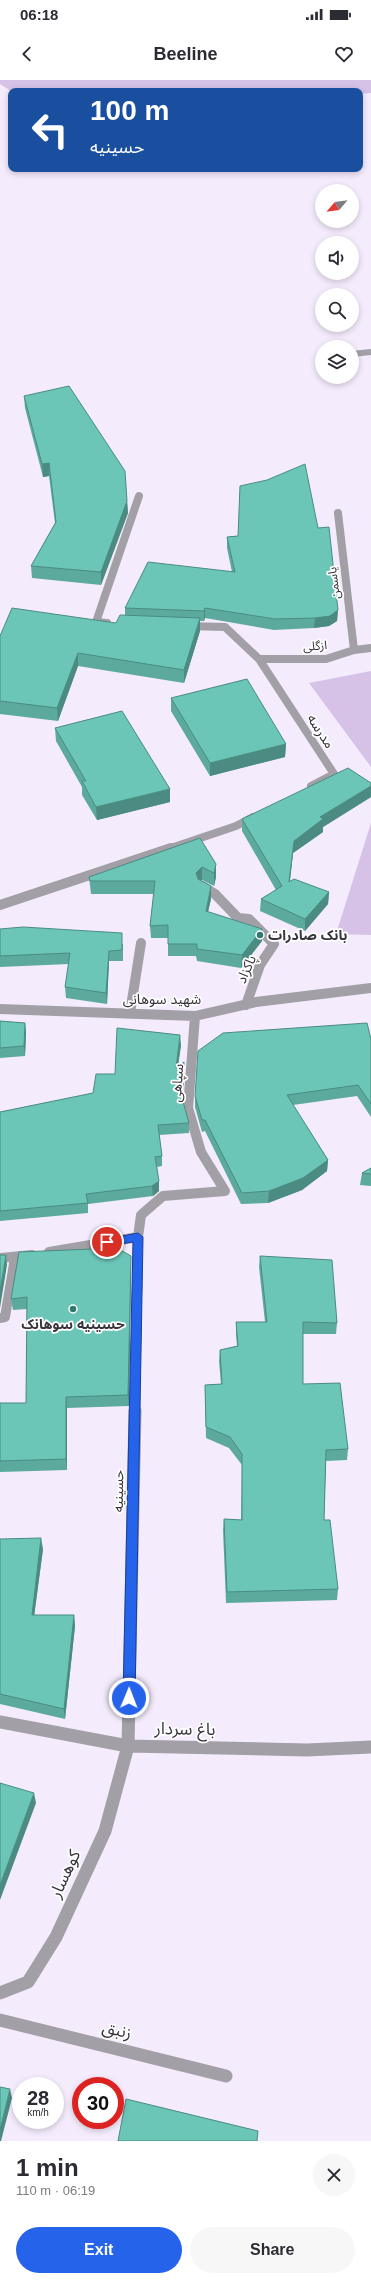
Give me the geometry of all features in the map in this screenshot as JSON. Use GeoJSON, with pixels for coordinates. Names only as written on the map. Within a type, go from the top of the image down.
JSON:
{"type":"FeatureCollection","features":[{"type":"Feature","properties":{"kind":"street"},"geometry":{"type":"LineString","coordinates":[[359,353],[371,352]]}},
{"type":"Feature","properties":{"kind":"street"},"geometry":{"type":"LineString","coordinates":[[119,623],[96,622],[139,496]]}},
{"type":"Feature","properties":{"kind":"street","name":"یاسمن"},"geometry":{"type":"LineString","coordinates":[[338,513],[354,650]]}},
{"type":"Feature","properties":{"kind":"street","name":"مدرسه"},"geometry":{"type":"LineString","coordinates":[[180,626],[226,628],[259,659],[334,774],[306,789]]}},
{"type":"Feature","properties":{"kind":"street","name":"ازگلی"},"geometry":{"type":"LineString","coordinates":[[259,659],[326,660],[354,650],[371,648]]}},
{"type":"Feature","properties":{"kind":"street"},"geometry":{"type":"LineString","coordinates":[[0,905],[236,826],[264,811]]}},
{"type":"Feature","properties":{"kind":"street","name":"پاکزاد"},"geometry":{"type":"LineString","coordinates":[[202,886],[215,894],[238,918],[249,919],[274,944],[260,966],[246,1004]]}},
{"type":"Feature","properties":{"kind":"street"},"geometry":{"type":"LineString","coordinates":[[130,1014],[141,943]]}},
{"type":"Feature","properties":{"kind":"street","name":"شهید سوهانی"},"geometry":{"type":"LineString","coordinates":[[0,1009],[195,1016],[246,1004],[371,988]]}},
{"type":"Feature","properties":{"kind":"street","name":"سپاهی"},"geometry":{"type":"LineString","coordinates":[[195,1016],[188,1108],[201,1152],[225,1191]]}},
{"type":"Feature","properties":{"kind":"street","name":"حسینیه"},"geometry":{"type":"LineString","coordinates":[[128,1746],[138,1237],[141,1215],[163,1196],[225,1191]]}},
{"type":"Feature","properties":{"kind":"street"},"geometry":{"type":"LineString","coordinates":[[0,1258],[15,1258],[138,1237]]}},
{"type":"Feature","properties":{"kind":"street"},"geometry":{"type":"LineString","coordinates":[[0,1318],[5,1317],[15,1258]]}},
{"type":"Feature","properties":{"kind":"street","name":"باغ سردار"},"geometry":{"type":"LineString","coordinates":[[0,1722],[128,1746],[307,1750],[371,1747]]}},
{"type":"Feature","properties":{"kind":"street","name":"کوهسار"},"geometry":{"type":"LineString","coordinates":[[0,1993],[28,1982],[56,1937],[105,1832],[128,1746]]}},
{"type":"Feature","properties":{"kind":"street","name":"زنبق"},"geometry":{"type":"LineString","coordinates":[[0,2020],[226,2076]]}},
{"type":"Feature","properties":{"kind":"shaded area"},"geometry":{"type":"Polygon","coordinates":[[[0,80],[371,80],[371,93],[363,94],[363,88],[8,89],[0,84],[0,80]]]}},
{"type":"Feature","properties":{"kind":"shaded area"},"geometry":{"type":"Polygon","coordinates":[[[371,671],[371,767],[309,683],[371,671]]]}},
{"type":"Feature","properties":{"kind":"shaded area"},"geometry":{"type":"Polygon","coordinates":[[[371,823],[371,935],[336,934],[371,823]]]}},
{"type":"Feature","properties":{"kind":"building"},"geometry":{"type":"Polygon","coordinates":[[[69,386],[125,471],[127,501],[101,572],[31,566],[56,522],[49,463],[42,464],[24,396],[69,386]]]}},
{"type":"Feature","properties":{"kind":"building"},"geometry":{"type":"Polygon","coordinates":[[[305,464],[318,528],[329,527],[338,610],[330,616],[275,619],[205,608],[204,611],[125,608],[148,562],[235,572],[227,537],[238,536],[240,486],[267,480],[305,464]]]}},
{"type":"Feature","properties":{"kind":"building"},"geometry":{"type":"Polygon","coordinates":[[[12,608],[116,623],[120,615],[200,618],[184,670],[78,653],[57,708],[0,701],[0,636],[12,608]]]}},
{"type":"Feature","properties":{"kind":"building"},"geometry":{"type":"Polygon","coordinates":[[[247,679],[286,744],[210,763],[171,698],[247,679]]]}},
{"type":"Feature","properties":{"kind":"building"},"geometry":{"type":"Polygon","coordinates":[[[122,711],[170,789],[96,807],[82,781],[86,781],[55,728],[122,711]]]}},
{"type":"Feature","properties":{"kind":"building"},"geometry":{"type":"Polygon","coordinates":[[[348,768],[371,783],[371,786],[320,817],[323,819],[294,841],[289,882],[294,879],[329,892],[305,919],[261,899],[282,886],[242,819],[348,768]]]}},
{"type":"Feature","properties":{"kind":"building"},"geometry":{"type":"Polygon","coordinates":[[[200,838],[216,864],[214,873],[202,867],[196,873],[198,879],[211,886],[206,911],[262,929],[242,955],[197,949],[197,944],[168,944],[168,925],[150,926],[155,881],[90,881],[89,877],[200,838]]]}},
{"type":"Feature","properties":{"kind":"building"},"geometry":{"type":"Polygon","coordinates":[[[23,927],[122,933],[122,950],[109,951],[106,993],[65,987],[70,953],[0,956],[0,929],[23,927]]]}},
{"type":"Feature","properties":{"kind":"building"},"geometry":{"type":"Polygon","coordinates":[[[0,1021],[25,1023],[24,1046],[0,1048],[0,1021]]]}},
{"type":"Feature","properties":{"kind":"building"},"geometry":{"type":"Polygon","coordinates":[[[367,1023],[371,1039],[371,1104],[358,1085],[287,1095],[328,1160],[303,1178],[269,1191],[242,1193],[205,1120],[202,1120],[195,1096],[198,1051],[223,1033],[367,1023]]]}},
{"type":"Feature","properties":{"kind":"building"},"geometry":{"type":"Polygon","coordinates":[[[117,1028],[180,1035],[176,1068],[184,1062],[182,1098],[189,1123],[158,1125],[162,1156],[155,1157],[159,1181],[152,1186],[86,1194],[88,1203],[0,1211],[0,1112],[93,1093],[96,1074],[115,1074],[117,1028]]]}},
{"type":"Feature","properties":{"kind":"building"},"geometry":{"type":"Polygon","coordinates":[[[371,1168],[371,1174],[362,1173],[371,1168]]]}},
{"type":"Feature","properties":{"kind":"building"},"geometry":{"type":"Polygon","coordinates":[[[117,1248],[131,1256],[128,1395],[66,1397],[66,1459],[0,1461],[0,1403],[26,1403],[27,1297],[11,1299],[19,1252],[117,1248]]]}},
{"type":"Feature","properties":{"kind":"building"},"geometry":{"type":"Polygon","coordinates":[[[0,1255],[6,1255],[0,1291],[0,1255]]]}},
{"type":"Feature","properties":{"kind":"building"},"geometry":{"type":"Polygon","coordinates":[[[260,1256],[332,1260],[337,1323],[303,1322],[303,1384],[340,1383],[348,1449],[326,1450],[324,1520],[330,1520],[338,1589],[227,1592],[224,1519],[242,1520],[242,1454],[230,1437],[206,1427],[205,1385],[222,1384],[220,1350],[238,1346],[236,1322],[267,1322],[260,1256]]]}},
{"type":"Feature","properties":{"kind":"building"},"geometry":{"type":"Polygon","coordinates":[[[41,1538],[32,1615],[74,1615],[64,1709],[0,1694],[0,1539],[41,1538]]]}},
{"type":"Feature","properties":{"kind":"building"},"geometry":{"type":"Polygon","coordinates":[[[0,1783],[34,1793],[0,1885],[0,1783]]]}},
{"type":"Feature","properties":{"kind":"building"},"geometry":{"type":"Polygon","coordinates":[[[0,2087],[10,2089],[0,2130],[0,2087]]]}},
{"type":"Feature","properties":{"kind":"building"},"geometry":{"type":"Polygon","coordinates":[[[126,2099],[258,2131],[257,2141],[118,2141],[120,2129],[124,2129],[124,2110],[126,2099]]]}},
{"type":"Feature","properties":{"kind":"place","name":"بانک صادرات"},"geometry":{"type":"Point","coordinates":[260,935]}},
{"type":"Feature","properties":{"kind":"place","name":"حسینیه سوهانک"},"geometry":{"type":"Point","coordinates":[73,1309]}},
{"type":"Feature","properties":{"kind":"route"},"geometry":{"type":"LineString","coordinates":[[107,1242],[138,1237],[129,1698]]}}]}
